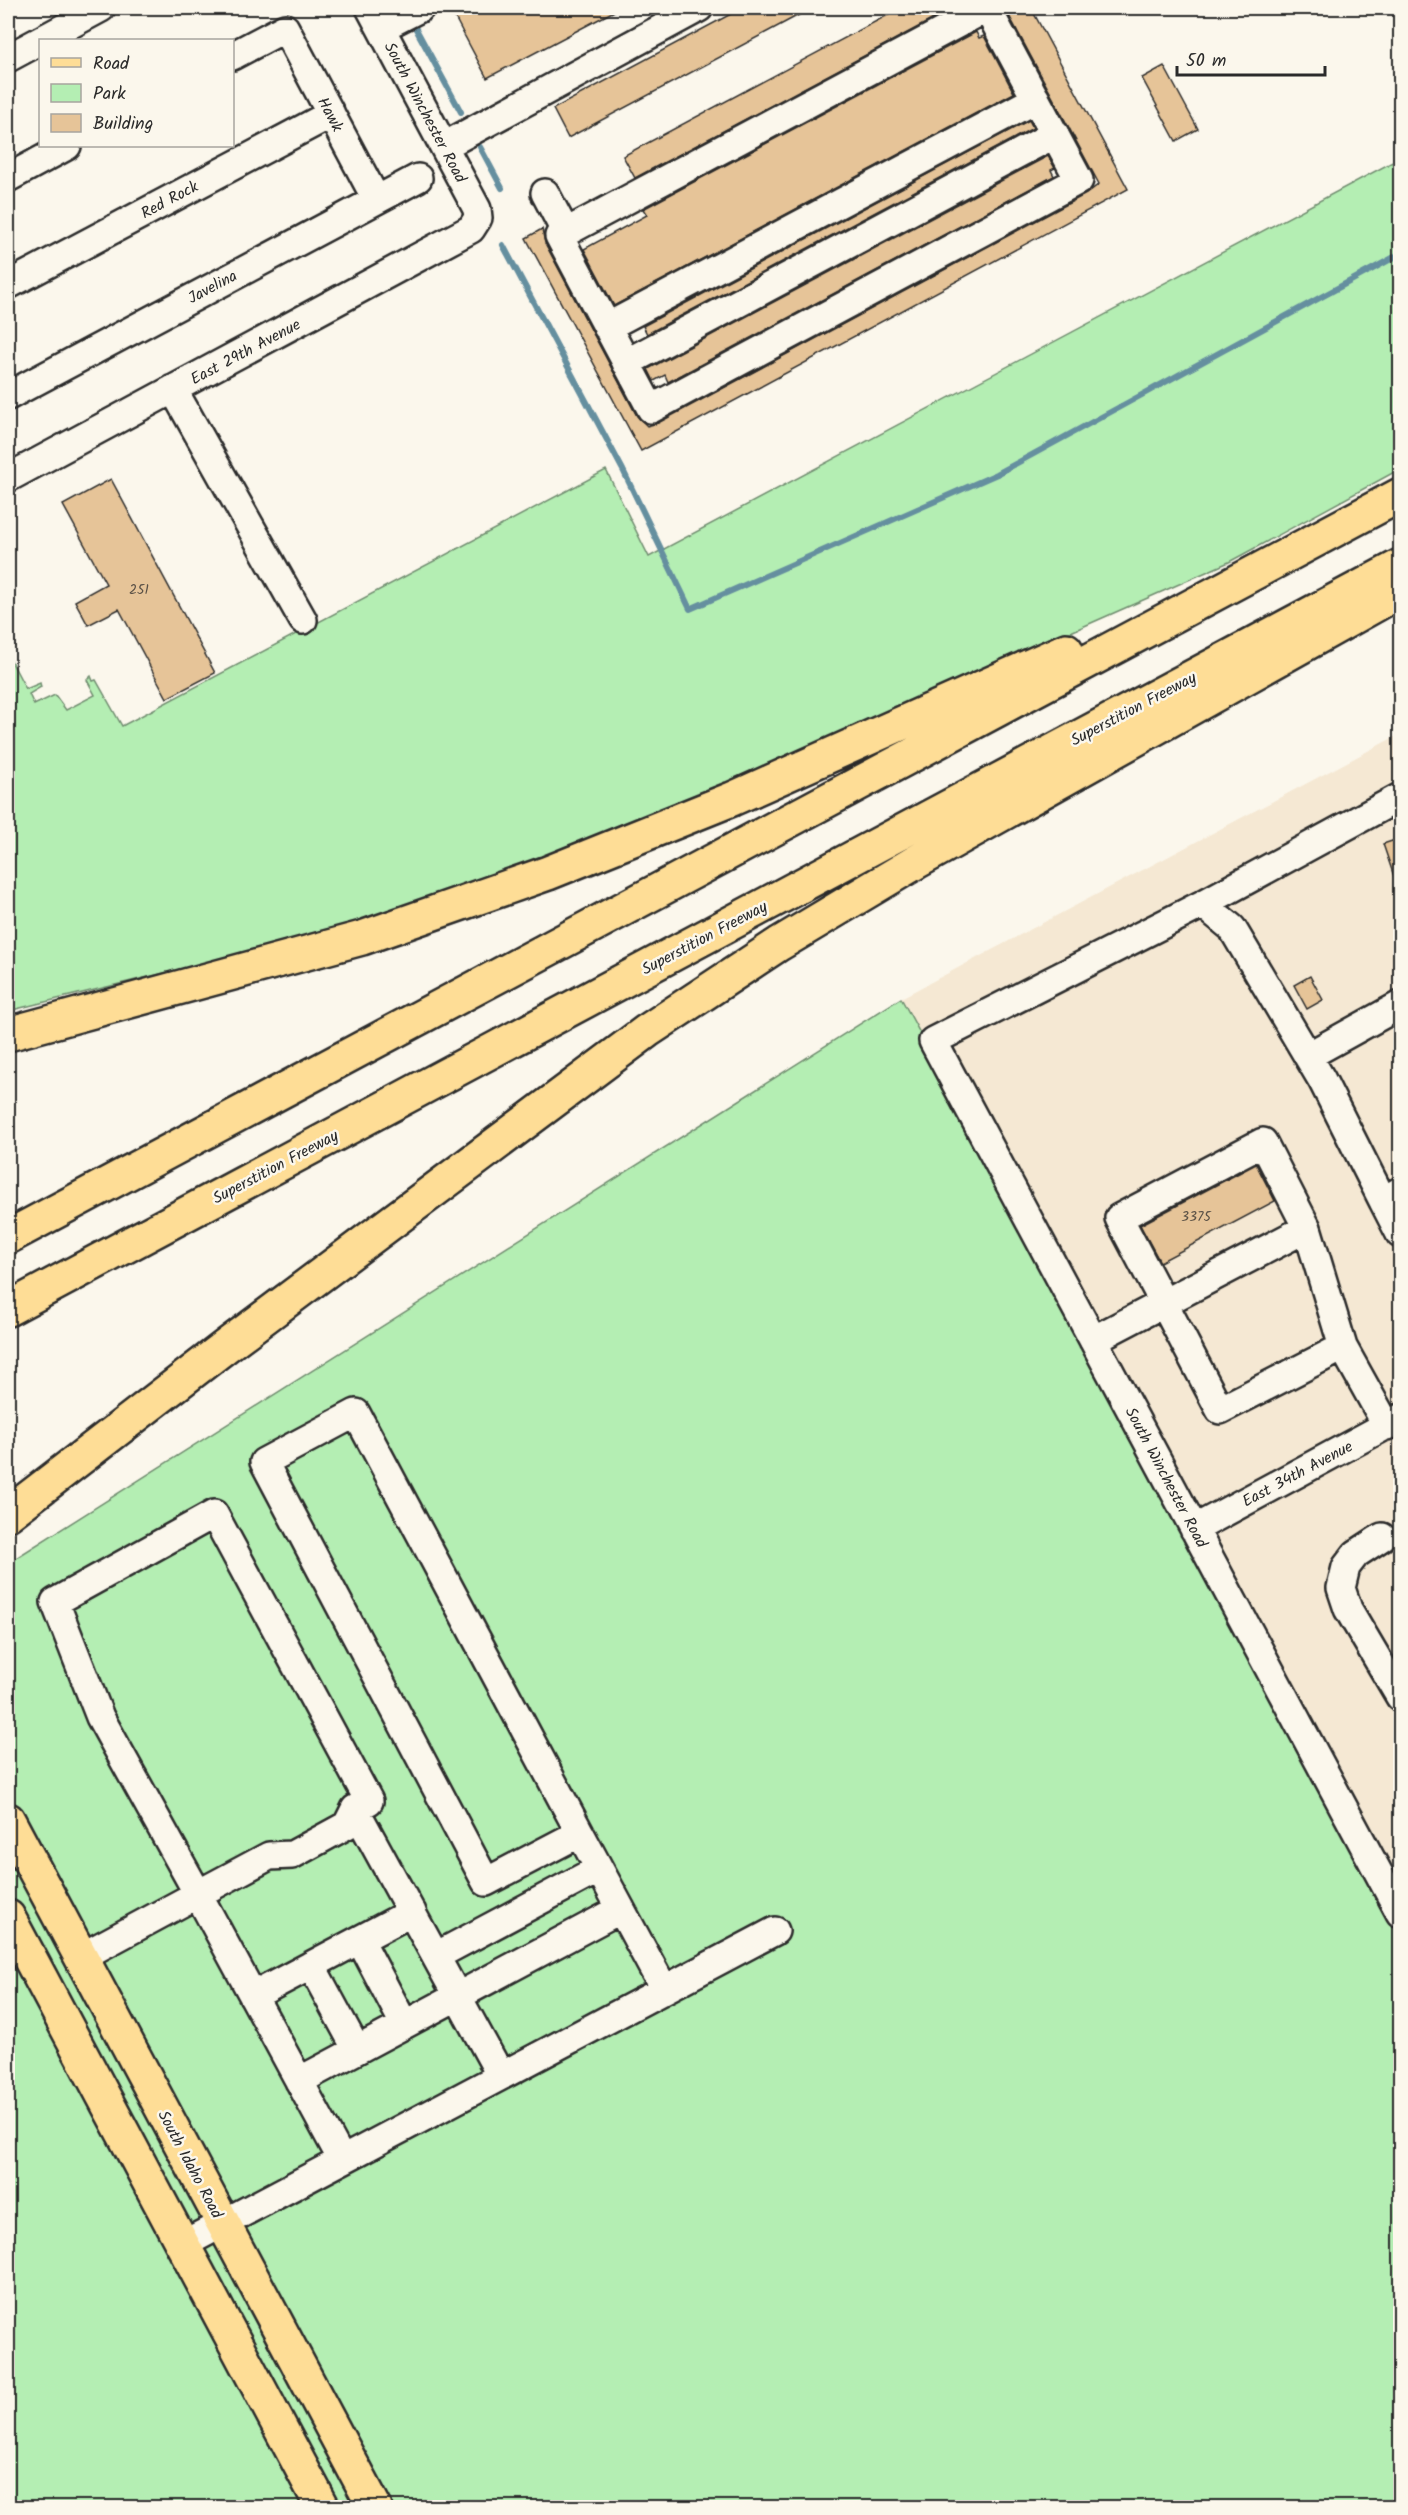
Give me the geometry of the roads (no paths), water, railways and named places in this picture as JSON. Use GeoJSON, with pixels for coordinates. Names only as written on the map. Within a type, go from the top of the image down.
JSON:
{"type":"FeatureCollection","features":[{"type":"Feature","properties":{"kind":"main road"},"geometry":{"type":"LineString","coordinates":[[8,1237],[1401,495]]}},
{"type":"Feature","properties":{"kind":"main road"},"geometry":{"type":"LineString","coordinates":[[8,1034],[362,938],[548,873],[732,799],[1101,635],[1278,560]]}},
{"type":"Feature","properties":{"kind":"main road","name":"Superstition Freeway"},"geometry":{"type":"LineString","coordinates":[[8,1309],[1401,566]]}},
{"type":"Feature","properties":{"kind":"main road"},"geometry":{"type":"LineString","coordinates":[[8,1514],[226,1346],[647,1031],[779,944],[916,862],[1401,591]]}},
{"type":"Feature","properties":{"kind":"main road","name":"South Idaho Road"},"geometry":{"type":"LineString","coordinates":[[8,1820],[375,2508]]}},
{"type":"Feature","properties":{"kind":"main road"},"geometry":{"type":"LineString","coordinates":[[8,1917],[323,2508]]}},
{"type":"Feature","properties":{"kind":"street"},"geometry":{"type":"LineString","coordinates":[[43,39],[101,8]]}},
{"type":"Feature","properties":{"kind":"street"},"geometry":{"type":"LineString","coordinates":[[375,18],[420,8]]}},
{"type":"Feature","properties":{"kind":"street"},"geometry":{"type":"LineString","coordinates":[[444,146],[699,8]]}},
{"type":"Feature","properties":{"kind":"street"},"geometry":{"type":"LineString","coordinates":[[987,8],[1055,134],[1079,180],[651,409],[559,236],[987,8]]}},
{"type":"Feature","properties":{"kind":"street","name":"South Winchester Road"},"geometry":{"type":"LineString","coordinates":[[375,18],[470,194],[478,218]]}},
{"type":"Feature","properties":{"kind":"street","name":"Hawk"},"geometry":{"type":"LineString","coordinates":[[234,55],[285,28],[376,199]]}},
{"type":"Feature","properties":{"kind":"street"},"geometry":{"type":"LineString","coordinates":[[8,58],[39,41]]}},
{"type":"Feature","properties":{"kind":"street"},"geometry":{"type":"LineString","coordinates":[[607,327],[1036,99]]}},
{"type":"Feature","properties":{"kind":"street","name":"Red Rock"},"geometry":{"type":"LineString","coordinates":[[8,285],[331,114]]}},
{"type":"Feature","properties":{"kind":"street"},"geometry":{"type":"LineString","coordinates":[[626,363],[1055,134]]}},
{"type":"Feature","properties":{"kind":"street"},"geometry":{"type":"LineString","coordinates":[[8,177],[65,147]]}},
{"type":"Feature","properties":{"kind":"street","name":"Javelina"},"geometry":{"type":"LineString","coordinates":[[8,396],[418,178]]}},
{"type":"Feature","properties":{"kind":"street"},"geometry":{"type":"LineString","coordinates":[[544,193],[566,233]]}},
{"type":"Feature","properties":{"kind":"street","name":"East 29th Avenue"},"geometry":{"type":"LineString","coordinates":[[8,478],[457,238],[471,229],[478,218]]}},
{"type":"Feature","properties":{"kind":"street"},"geometry":{"type":"LineString","coordinates":[[173,389],[303,620]]}},
{"type":"Feature","properties":{"kind":"street"},"geometry":{"type":"LineString","coordinates":[[1401,797],[1203,904],[1232,928],[1392,1196],[1401,1234]]}},
{"type":"Feature","properties":{"kind":"street","name":"South Winchester Road"},"geometry":{"type":"LineString","coordinates":[[1203,904],[933,1041],[1194,1529],[1390,1869],[1401,1913]]}},
{"type":"Feature","properties":{"kind":"street"},"geometry":{"type":"LineString","coordinates":[[1308,1056],[1401,1005]]}},
{"type":"Feature","properties":{"kind":"street"},"geometry":{"type":"LineString","coordinates":[[1343,1347],[1220,1410],[1119,1218],[1263,1142],[1307,1228],[1343,1347],[1394,1422]]}},
{"type":"Feature","properties":{"kind":"street"},"geometry":{"type":"LineString","coordinates":[[1093,1340],[1307,1228]]}},
{"type":"Feature","properties":{"kind":"street"},"geometry":{"type":"LineString","coordinates":[[579,1833],[486,1882],[264,1462],[356,1413],[664,1989]]}},
{"type":"Feature","properties":{"kind":"street","name":"East 34th Avenue"},"geometry":{"type":"LineString","coordinates":[[1194,1529],[1394,1422]]}},
{"type":"Feature","properties":{"kind":"street"},"geometry":{"type":"LineString","coordinates":[[81,1957],[198,1894],[269,1856],[292,1855],[347,1825],[355,1809],[369,1801],[214,1514],[55,1602],[100,1717],[198,1894],[342,2160]]}},
{"type":"Feature","properties":{"kind":"street"},"geometry":{"type":"LineString","coordinates":[[1382,1537],[1356,1554],[1346,1568],[1341,1588],[1348,1609],[1401,1697]]}},
{"type":"Feature","properties":{"kind":"street"},"geometry":{"type":"LineString","coordinates":[[355,1809],[501,2076]]}},
{"type":"Feature","properties":{"kind":"street"},"geometry":{"type":"LineString","coordinates":[[436,1956],[599,1869]]}},
{"type":"Feature","properties":{"kind":"street"},"geometry":{"type":"LineString","coordinates":[[299,2081],[621,1909]]}},
{"type":"Feature","properties":{"kind":"street"},"geometry":{"type":"LineString","coordinates":[[253,1996],[412,1912]]}},
{"type":"Feature","properties":{"kind":"street"},"geometry":{"type":"LineString","coordinates":[[182,2245],[775,1930]]}},
{"type":"Feature","properties":{"kind":"street"},"geometry":{"type":"LineString","coordinates":[[360,1940],[405,2024]]}},
{"type":"Feature","properties":{"kind":"street"},"geometry":{"type":"LineString","coordinates":[[311,1965],[357,2050]]}},
{"type":"Feature","properties":{"kind":"waterway"},"geometry":{"type":"LineString","coordinates":[[416,29],[461,112]]}},
{"type":"Feature","properties":{"kind":"waterway"},"geometry":{"type":"LineString","coordinates":[[480,147],[502,188]]}},
{"type":"Feature","properties":{"kind":"waterway"},"geometry":{"type":"LineString","coordinates":[[503,245],[623,470],[690,609],[997,474],[1400,254]]}}]}
